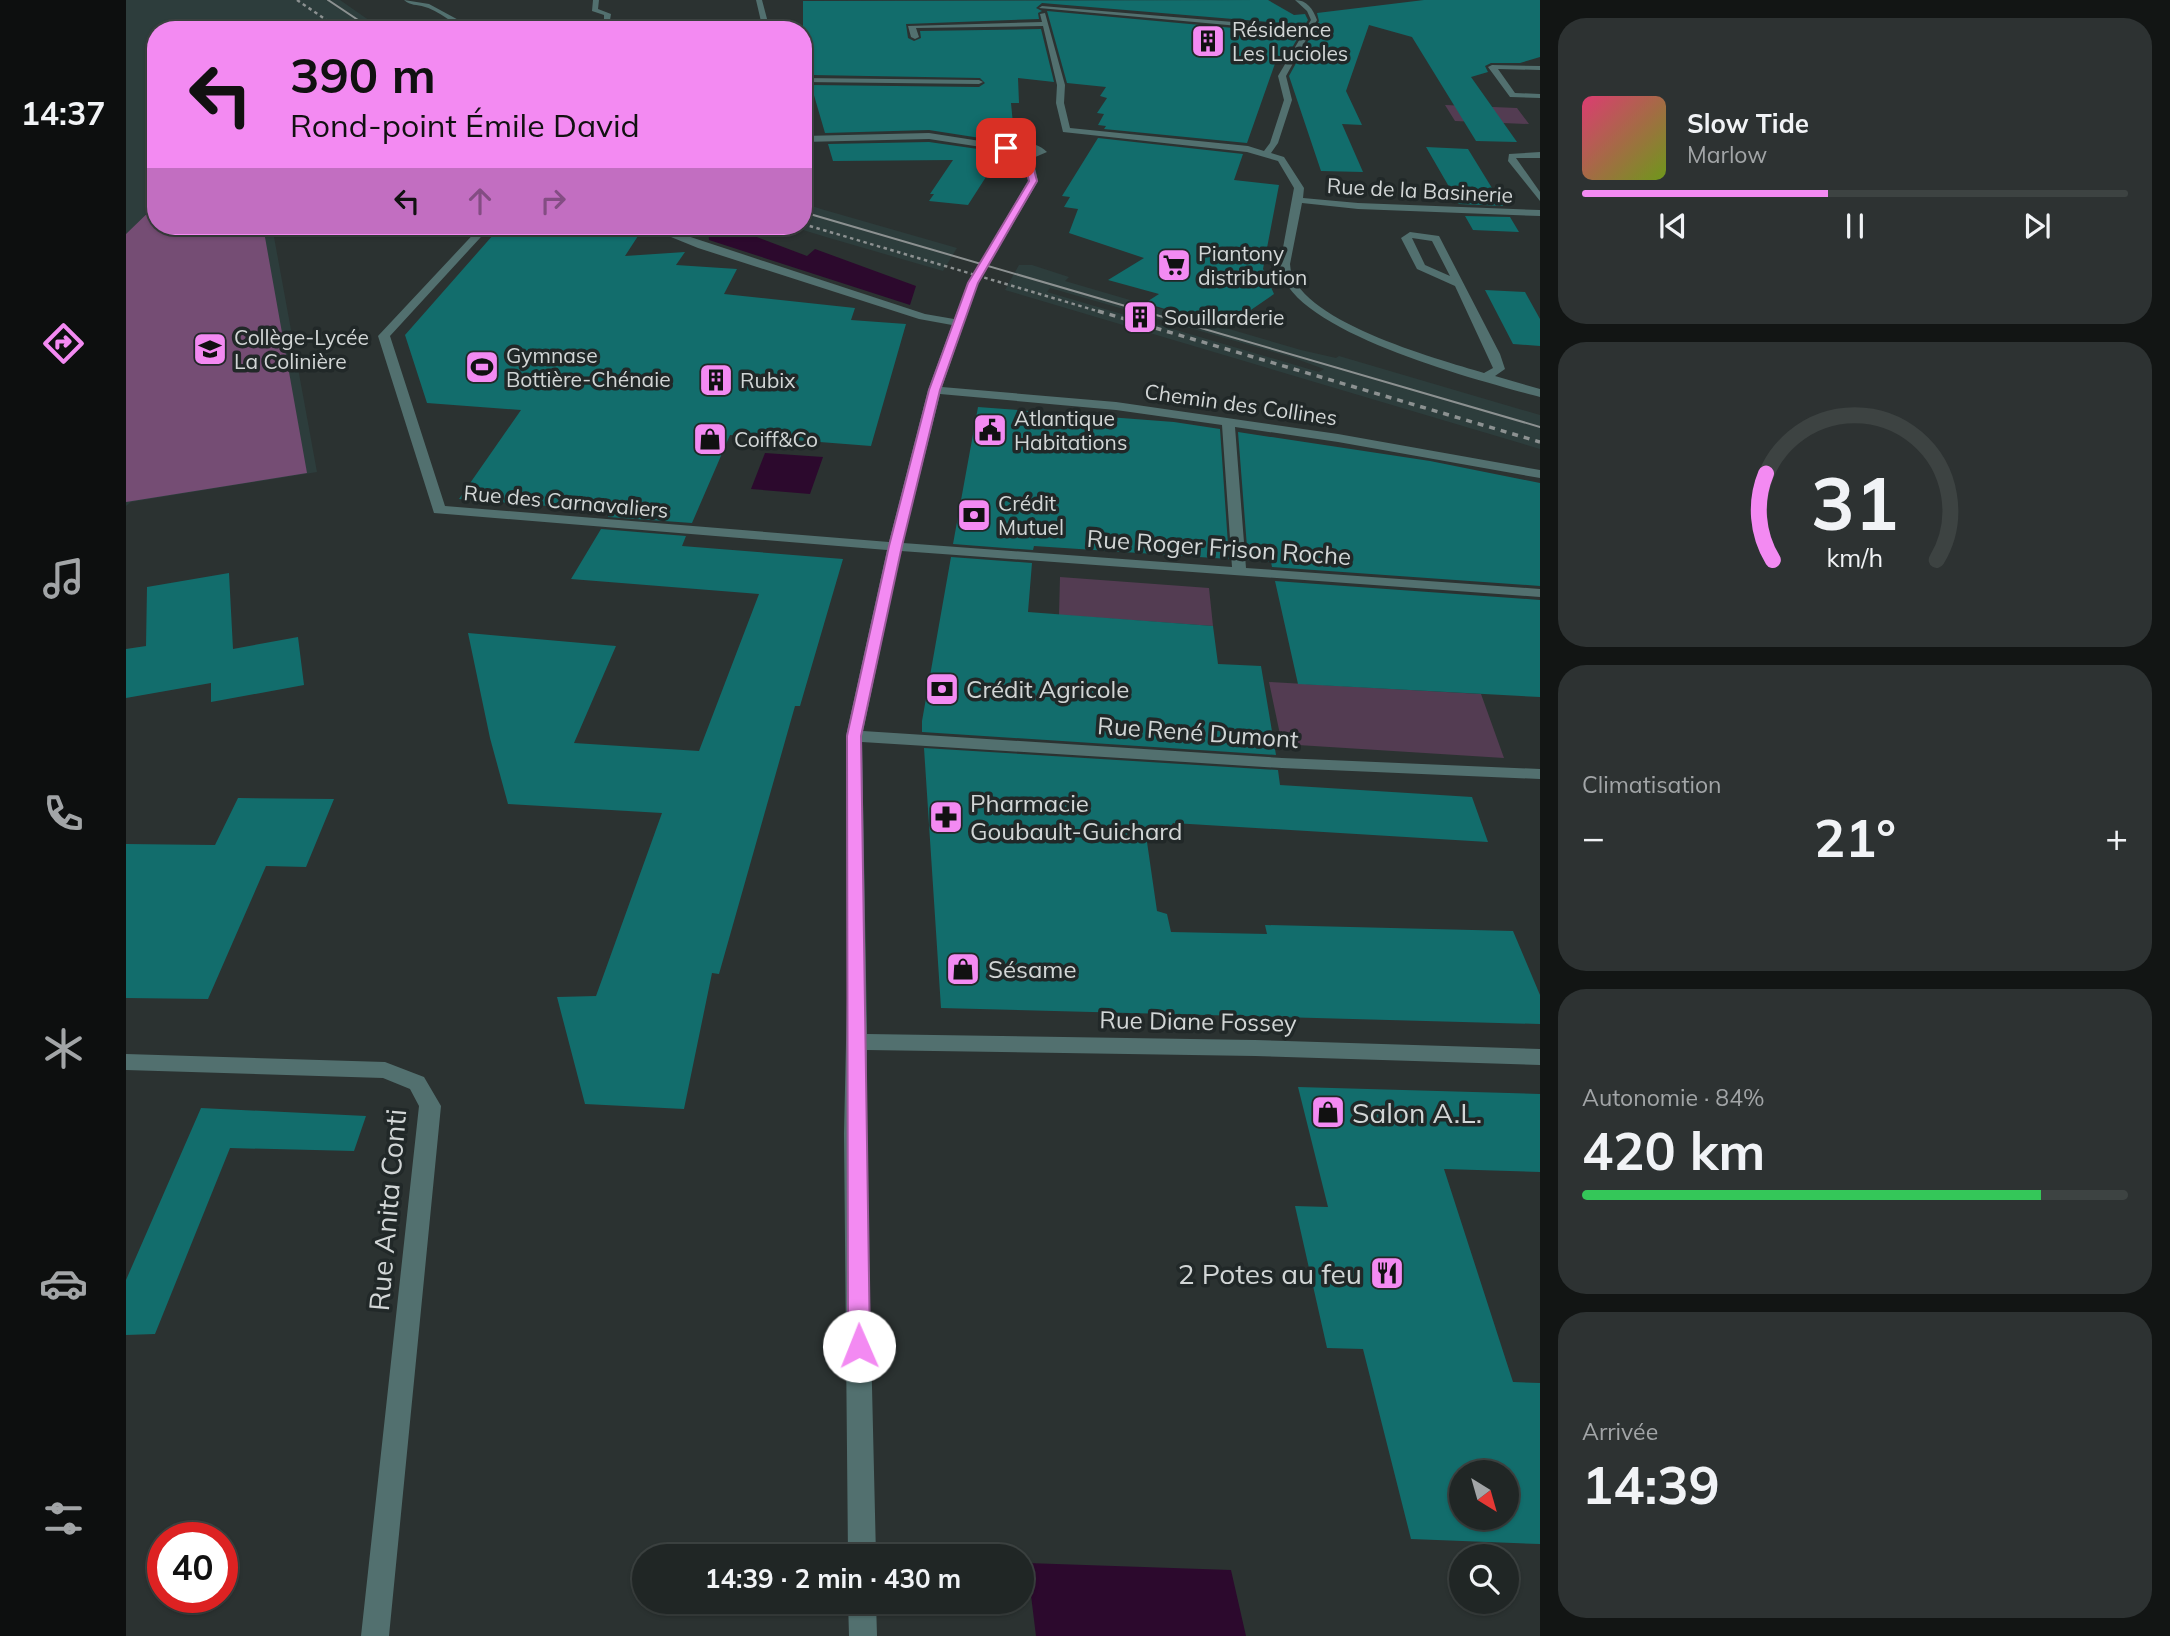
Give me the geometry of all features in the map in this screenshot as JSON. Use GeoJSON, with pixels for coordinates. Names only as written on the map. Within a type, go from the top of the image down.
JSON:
{"type":"FeatureCollection","features":[{"type":"Feature","properties":{"kind":"street"},"geometry":{"type":"LineString","coordinates":[[407,0],[427,5],[457,21]]}},
{"type":"Feature","properties":{"kind":"street"},"geometry":{"type":"LineString","coordinates":[[596,0],[594,10],[608,14],[607,21]]}},
{"type":"Feature","properties":{"kind":"street"},"geometry":{"type":"LineString","coordinates":[[759,0],[765,21]]}},
{"type":"Feature","properties":{"kind":"street"},"geometry":{"type":"LineString","coordinates":[[1267,153],[1274,144],[1288,100],[1282,76],[1314,20],[1313,14],[1298,0]]}},
{"type":"Feature","properties":{"kind":"street"},"geometry":{"type":"LineString","coordinates":[[1309,30],[1040,4],[1061,85],[1063,132],[1267,153],[1281,159],[1299,188],[1284,270],[1290,284],[1305,302],[1337,323],[1379,342],[1540,393]]}},
{"type":"Feature","properties":{"kind":"street"},"geometry":{"type":"LineString","coordinates":[[909,15],[915,37]]}},
{"type":"Feature","properties":{"kind":"street"},"geometry":{"type":"LineString","coordinates":[[912,26],[1046,24]]}},
{"type":"Feature","properties":{"kind":"street"},"geometry":{"type":"LineString","coordinates":[[1540,78],[1536,68],[1492,67],[1513,95],[1540,96]]}},
{"type":"Feature","properties":{"kind":"street"},"geometry":{"type":"LineString","coordinates":[[812,80],[979,82]]}},
{"type":"Feature","properties":{"kind":"street"},"geometry":{"type":"LineString","coordinates":[[812,139],[929,136],[1006,148],[1018,145],[1034,146],[1042,150],[1042,154],[1028,157],[1011,155],[1005,152],[1006,148]]}},
{"type":"Feature","properties":{"kind":"street"},"geometry":{"type":"LineString","coordinates":[[1034,146],[1046,141]]}},
{"type":"Feature","properties":{"kind":"street"},"geometry":{"type":"LineString","coordinates":[[1539,196],[1512,160],[1513,156],[1540,155]]}},
{"type":"Feature","properties":{"kind":"street"},"geometry":{"type":"LineString","coordinates":[[862,1544],[854,736],[895,546],[934,390],[957,323],[982,265],[1033,181],[1028,157]]}},
{"type":"Feature","properties":{"kind":"street","name":"Rue de la Basinerie"},"geometry":{"type":"LineString","coordinates":[[1298,200],[1358,206],[1540,213]]}},
{"type":"Feature","properties":{"kind":"street","name":"Rue des Carnavaliers"},"geometry":{"type":"LineString","coordinates":[[478,235],[384,336],[439,510],[895,546]]}},
{"type":"Feature","properties":{"kind":"street"},"geometry":{"type":"LineString","coordinates":[[673,235],[923,317],[957,323]]}},
{"type":"Feature","properties":{"kind":"street"},"geometry":{"type":"LineString","coordinates":[[1457,283],[1421,267],[1406,238],[1410,235],[1424,235],[1436,238],[1494,354],[1499,369],[1487,376]]}},
{"type":"Feature","properties":{"kind":"street","name":"Chemin des Collines"},"geometry":{"type":"LineString","coordinates":[[934,390],[1116,406],[1352,440],[1540,474]]}},
{"type":"Feature","properties":{"kind":"street"},"geometry":{"type":"LineString","coordinates":[[1228,422],[1239,571]]}},
{"type":"Feature","properties":{"kind":"street","name":"Rue Roger Frison Roche"},"geometry":{"type":"LineString","coordinates":[[895,546],[1540,593]]}},
{"type":"Feature","properties":{"kind":"street","name":"Rue René Dumont"},"geometry":{"type":"LineString","coordinates":[[854,736],[1282,763],[1540,774]]}},
{"type":"Feature","properties":{"kind":"street","name":"Rue Diane Fossey"},"geometry":{"type":"LineString","coordinates":[[856,1042],[1255,1048],[1540,1057]]}},
{"type":"Feature","properties":{"kind":"street","name":"Rue Anita Conti"},"geometry":{"type":"LineString","coordinates":[[126,1062],[385,1070],[417,1083],[430,1105],[375,1636]]}},
{"type":"Feature","properties":{"kind":"street"},"geometry":{"type":"LineString","coordinates":[[862,1614],[863,1636]]}},
{"type":"Feature","properties":{"kind":"shaded area","name":"Collège-Lycée La Colinière"},"geometry":{"type":"Polygon","coordinates":[[[126,0],[340,0],[370,21],[147,21],[147,235],[274,235],[317,472],[131,502],[126,506],[126,0]]]}},
{"type":"Feature","properties":{"kind":"shaded area"},"geometry":{"type":"Polygon","coordinates":[[[1445,105],[1517,108],[1529,124],[1455,121],[1445,105]]]}},
{"type":"Feature","properties":{"kind":"shaded area"},"geometry":{"type":"Polygon","coordinates":[[[812,206],[957,248],[943,271],[812,232],[812,206]]]}},
{"type":"Feature","properties":{"kind":"shaded area","name":"Collège-Lycée La Colinière"},"geometry":{"type":"Polygon","coordinates":[[[147,214],[147,235],[265,235],[307,473],[126,502],[126,234],[147,214]]]}},
{"type":"Feature","properties":{"kind":"shaded area"},"geometry":{"type":"Polygon","coordinates":[[[709,235],[752,235],[807,256],[815,249],[916,286],[910,305],[709,240],[709,235]]]}},
{"type":"Feature","properties":{"kind":"shaded area"},"geometry":{"type":"Polygon","coordinates":[[[1019,265],[1032,265],[1069,277],[1065,281],[1301,350],[1336,358],[1339,356],[1540,415],[1540,449],[1005,290],[1019,265]],[[1050,288],[1047,292],[1319,372],[1324,369],[1291,357],[1050,288]]]}},
{"type":"Feature","properties":{"kind":"shaded area"},"geometry":{"type":"Polygon","coordinates":[[[765,453],[823,457],[810,494],[751,489],[765,453]]]}},
{"type":"Feature","properties":{"kind":"shaded area"},"geometry":{"type":"Polygon","coordinates":[[[1060,577],[1209,588],[1213,626],[1059,615],[1060,577]]]}},
{"type":"Feature","properties":{"kind":"shaded area"},"geometry":{"type":"Polygon","coordinates":[[[1269,682],[1481,694],[1504,758],[1282,744],[1269,682]]]}},
{"type":"Feature","properties":{"kind":"shaded area"},"geometry":{"type":"Polygon","coordinates":[[[1034,1563],[1231,1570],[1246,1636],[1036,1636],[1033,1614],[1034,1563]]]}},
{"type":"Feature","properties":{"kind":"building"},"geometry":{"type":"Polygon","coordinates":[[[1268,0],[1294,15],[1305,14],[1308,20],[1305,25],[1042,3],[1036,8],[1042,11],[1038,13],[1039,19],[906,24],[908,38],[914,41],[921,38],[920,31],[1041,29],[1054,82],[1018,78],[1019,103],[1011,103],[1013,124],[1001,128],[1006,142],[929,130],[825,133],[812,85],[979,87],[985,83],[980,78],[812,75],[812,21],[803,21],[803,1],[1268,0]]]}},
{"type":"Feature","properties":{"kind":"building"},"geometry":{"type":"Polygon","coordinates":[[[1424,0],[1540,0],[1540,57],[1520,63],[1491,63],[1485,66],[1488,72],[1471,77],[1517,142],[1476,141],[1412,37],[1369,25],[1346,91],[1362,125],[1342,124],[1363,172],[1321,171],[1289,76],[1319,21],[1317,13],[1424,0]]]}},
{"type":"Feature","properties":{"kind":"building"},"geometry":{"type":"Polygon","coordinates":[[[1047,11],[1300,34],[1282,65],[1278,55],[1247,143],[1104,129],[1106,126],[1098,125],[1104,114],[1097,113],[1107,98],[1100,96],[1106,87],[1067,83],[1047,11]]]}},
{"type":"Feature","properties":{"kind":"building"},"geometry":{"type":"Polygon","coordinates":[[[1098,138],[1243,154],[1234,180],[1279,185],[1263,269],[1274,294],[1226,327],[1145,303],[1159,294],[1108,280],[1144,258],[1069,233],[1078,209],[1064,207],[1070,197],[1062,196],[1098,138]]]}},
{"type":"Feature","properties":{"kind":"building"},"geometry":{"type":"Polygon","coordinates":[[[929,142],[999,152],[1000,155],[968,205],[929,201],[934,194],[930,194],[953,160],[833,161],[828,144],[929,142]]]}},
{"type":"Feature","properties":{"kind":"building"},"geometry":{"type":"Polygon","coordinates":[[[1426,147],[1468,149],[1503,206],[1459,204],[1426,147]]]}},
{"type":"Feature","properties":{"kind":"building"},"geometry":{"type":"Polygon","coordinates":[[[1465,216],[1510,217],[1519,232],[1473,230],[1465,216]]]}},
{"type":"Feature","properties":{"kind":"building","name":"Rubix"},"geometry":{"type":"Polygon","coordinates":[[[493,235],[638,236],[625,256],[685,252],[676,265],[737,269],[724,294],[855,308],[851,320],[906,324],[871,446],[730,435],[692,523],[608,517],[611,511],[459,499],[521,410],[427,403],[405,335],[493,235]]]}},
{"type":"Feature","properties":{"kind":"building"},"geometry":{"type":"Polygon","coordinates":[[[1485,290],[1525,292],[1540,319],[1540,346],[1513,344],[1485,290]]]}},
{"type":"Feature","properties":{"kind":"building"},"geometry":{"type":"Polygon","coordinates":[[[978,407],[1174,422],[1220,429],[1229,559],[1034,546],[1033,550],[953,544],[978,407]]]}},
{"type":"Feature","properties":{"kind":"building"},"geometry":{"type":"Polygon","coordinates":[[[1238,432],[1430,461],[1540,483],[1540,586],[1272,567],[1271,562],[1248,560],[1238,432]]]}},
{"type":"Feature","properties":{"kind":"building"},"geometry":{"type":"Polygon","coordinates":[[[601,529],[686,536],[682,546],[843,559],[800,706],[795,706],[719,974],[712,973],[684,1109],[585,1104],[557,997],[596,996],[662,813],[508,804],[490,738],[468,633],[616,646],[574,743],[699,751],[759,594],[571,579],[601,529]]]}},
{"type":"Feature","properties":{"kind":"building"},"geometry":{"type":"Polygon","coordinates":[[[951,557],[1032,563],[1028,612],[1213,626],[1218,664],[1261,666],[1276,755],[922,732],[951,557]]]}},
{"type":"Feature","properties":{"kind":"building"},"geometry":{"type":"Polygon","coordinates":[[[229,573],[233,649],[298,637],[304,685],[211,702],[211,683],[126,698],[126,649],[146,646],[147,587],[229,573]]]}},
{"type":"Feature","properties":{"kind":"building"},"geometry":{"type":"Polygon","coordinates":[[[1275,581],[1540,600],[1540,697],[1298,684],[1275,581]]]}},
{"type":"Feature","properties":{"kind":"building"},"geometry":{"type":"Polygon","coordinates":[[[924,748],[1278,770],[1280,785],[1472,797],[1488,842],[1173,823],[1161,842],[1147,842],[1157,911],[1167,914],[1171,932],[1267,934],[1265,925],[1513,931],[1540,995],[1540,1024],[941,1008],[924,748]]]}},
{"type":"Feature","properties":{"kind":"building"},"geometry":{"type":"Polygon","coordinates":[[[238,798],[334,799],[306,867],[266,866],[208,999],[126,998],[126,844],[215,845],[238,798]]]}},
{"type":"Feature","properties":{"kind":"building"},"geometry":{"type":"Polygon","coordinates":[[[1298,1087],[1540,1094],[1540,1172],[1444,1169],[1513,1382],[1540,1383],[1540,1544],[1411,1539],[1363,1349],[1327,1348],[1295,1206],[1328,1207],[1298,1087]]]}},
{"type":"Feature","properties":{"kind":"building"},"geometry":{"type":"Polygon","coordinates":[[[201,1108],[366,1116],[354,1151],[230,1148],[155,1334],[126,1335],[126,1280],[201,1108]]]}},
{"type":"Feature","properties":{"kind":"tram line"},"geometry":{"type":"LineString","coordinates":[[328,0],[360,21]]}},
{"type":"Feature","properties":{"kind":"tram line"},"geometry":{"type":"LineString","coordinates":[[812,215],[1540,427]]}},
{"type":"Feature","properties":{"kind":"railway"},"geometry":{"type":"LineString","coordinates":[[297,0],[328,21]]}},
{"type":"Feature","properties":{"kind":"railway"},"geometry":{"type":"LineString","coordinates":[[812,227],[1104,313]]}},
{"type":"Feature","properties":{"kind":"railway"},"geometry":{"type":"LineString","coordinates":[[1098,311],[1540,442]]}},
{"type":"Feature","properties":{"kind":"place","name":"Résidence Les Lucioles"},"geometry":{"type":"Point","coordinates":[1208,41]}},
{"type":"Feature","properties":{"kind":"place","name":"Piantony distribution"},"geometry":{"type":"Point","coordinates":[1174,265]}},
{"type":"Feature","properties":{"kind":"place","name":"Souillarderie"},"geometry":{"type":"Point","coordinates":[1140,317]}},
{"type":"Feature","properties":{"kind":"place","name":"Collège-Lycée La Colinière"},"geometry":{"type":"Point","coordinates":[210,349]}},
{"type":"Feature","properties":{"kind":"place","name":"Gymnase Bottière-Chénaie"},"geometry":{"type":"Point","coordinates":[482,367]}},
{"type":"Feature","properties":{"kind":"place","name":"Rubix"},"geometry":{"type":"Point","coordinates":[716,380]}},
{"type":"Feature","properties":{"kind":"place","name":"Atlantique Habitations"},"geometry":{"type":"Point","coordinates":[990,430]}},
{"type":"Feature","properties":{"kind":"place","name":"Coiff&Co"},"geometry":{"type":"Point","coordinates":[710,439]}},
{"type":"Feature","properties":{"kind":"place","name":"Crédit Mutuel"},"geometry":{"type":"Point","coordinates":[974,515]}},
{"type":"Feature","properties":{"kind":"place","name":"Crédit Agricole"},"geometry":{"type":"Point","coordinates":[942,689]}},
{"type":"Feature","properties":{"kind":"place","name":"Pharmacie Goubault-Guichard"},"geometry":{"type":"Point","coordinates":[946,817]}},
{"type":"Feature","properties":{"kind":"place","name":"Sésame"},"geometry":{"type":"Point","coordinates":[963,969]}},
{"type":"Feature","properties":{"kind":"place","name":"Salon A.L."},"geometry":{"type":"Point","coordinates":[1328,1112]}},
{"type":"Feature","properties":{"kind":"place","name":"2 Potes au feu"},"geometry":{"type":"Point","coordinates":[1387,1273]}},
{"type":"Feature","properties":{"kind":"route"},"geometry":{"type":"LineString","coordinates":[[859,1346],[855,1134],[857,997],[854,736],[895,546],[934,390],[973,283],[1033,181],[1028,157],[1011,155],[1005,152],[1006,148]]}}]}
